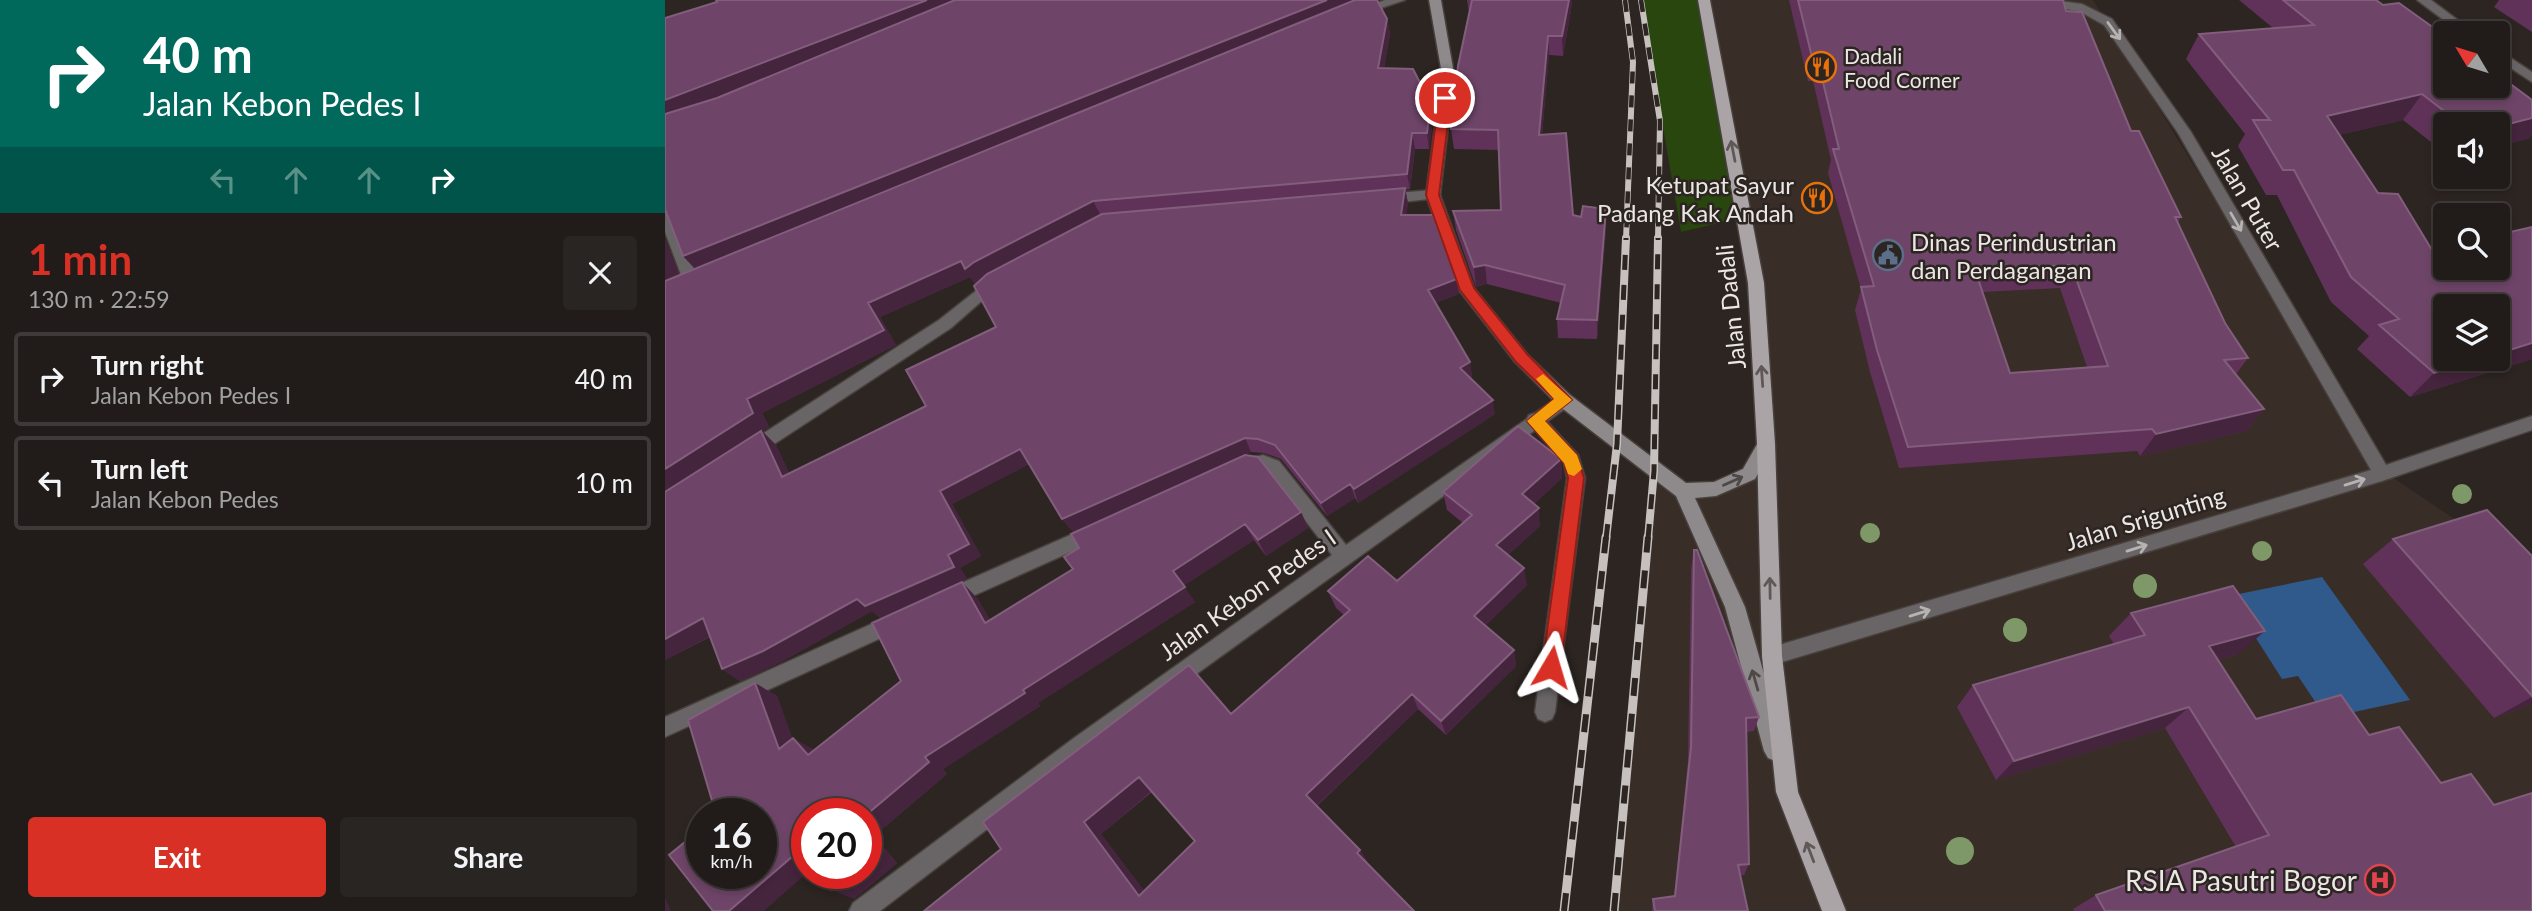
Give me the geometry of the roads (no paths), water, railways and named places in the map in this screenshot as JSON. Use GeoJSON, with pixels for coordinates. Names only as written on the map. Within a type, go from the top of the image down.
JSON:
{"type":"FeatureCollection","features":[{"type":"Feature","properties":{"kind":"main road"},"geometry":{"type":"LineString","coordinates":[[1435,0],[1448,74],[1433,195],[1467,290],[1521,358],[1564,400],[1682,491],[1735,607],[1787,792]]}},
{"type":"Feature","properties":{"kind":"main road","name":"Jalan Dadali"},"geometry":{"type":"LineString","coordinates":[[1704,0],[1756,283],[1766,444],[1772,656],[1787,792],[1834,911]]}},
{"type":"Feature","properties":{"kind":"main road"},"geometry":{"type":"LineString","coordinates":[[1682,491],[1716,489],[1749,474],[1766,444]]}},
{"type":"Feature","properties":{"kind":"street"},"geometry":{"type":"LineString","coordinates":[[1375,6],[1399,0]]}},
{"type":"Feature","properties":{"kind":"street","name":"Jalan Puter"},"geometry":{"type":"LineString","coordinates":[[2030,0],[2082,8],[2108,22],[2184,132],[2382,474]]}},
{"type":"Feature","properties":{"kind":"street"},"geometry":{"type":"LineString","coordinates":[[2423,0],[2452,21]]}},
{"type":"Feature","properties":{"kind":"street"},"geometry":{"type":"LineString","coordinates":[[2510,62],[2532,78]]}},
{"type":"Feature","properties":{"kind":"street"},"geometry":{"type":"LineString","coordinates":[[1366,201],[1433,195]]}},
{"type":"Feature","properties":{"kind":"street"},"geometry":{"type":"LineString","coordinates":[[665,213],[698,280],[674,290]]}},
{"type":"Feature","properties":{"kind":"street"},"geometry":{"type":"LineString","coordinates":[[735,461],[945,324],[990,283],[1013,271]]}},
{"type":"Feature","properties":{"kind":"street","name":"Jalan Kebon Pedes I"},"geometry":{"type":"LineString","coordinates":[[862,911],[1081,745],[1564,400]]}},
{"type":"Feature","properties":{"kind":"street"},"geometry":{"type":"LineString","coordinates":[[1535,421],[1572,460],[1576,478],[1545,712]]}},
{"type":"Feature","properties":{"kind":"street","name":"Jalan Srigunting"},"geometry":{"type":"LineString","coordinates":[[1772,656],[2382,474],[2532,423]]}},
{"type":"Feature","properties":{"kind":"street"},"geometry":{"type":"LineString","coordinates":[[1226,473],[1251,462],[1263,461],[1273,466],[1345,557]]}},
{"type":"Feature","properties":{"kind":"street"},"geometry":{"type":"LineString","coordinates":[[665,727],[1115,523]]}},
{"type":"Feature","properties":{"kind":"water"},"geometry":{"type":"Polygon","coordinates":[[[2322,577],[2410,700],[2326,718],[2298,676],[2282,679],[2229,596],[2322,577]]]}},
{"type":"Feature","properties":{"kind":"railway"},"geometry":{"type":"LineString","coordinates":[[1625,0],[1633,62],[1626,240]]}},
{"type":"Feature","properties":{"kind":"railway"},"geometry":{"type":"LineString","coordinates":[[1641,0],[1660,121],[1658,240]]}},
{"type":"Feature","properties":{"kind":"railway"},"geometry":{"type":"LineString","coordinates":[[1606,539],[1617,444],[1626,238]]}},
{"type":"Feature","properties":{"kind":"railway"},"geometry":{"type":"LineString","coordinates":[[1648,539],[1654,471],[1658,238]]}},
{"type":"Feature","properties":{"kind":"railway"},"geometry":{"type":"LineString","coordinates":[[1564,911],[1606,537]]}},
{"type":"Feature","properties":{"kind":"railway"},"geometry":{"type":"LineString","coordinates":[[1614,911],[1648,537]]}},
{"type":"Feature","properties":{"kind":"place","name":"Dadali Food Corner"},"geometry":{"type":"Point","coordinates":[1821,67]}},
{"type":"Feature","properties":{"kind":"place","name":"Ketupat Sayur Padang Kak Andah"},"geometry":{"type":"Point","coordinates":[1817,198]}},
{"type":"Feature","properties":{"kind":"place","name":"Dinas Perindustrian dan Perdagangan"},"geometry":{"type":"Point","coordinates":[1888,255]}},
{"type":"Feature","properties":{"kind":"place","name":"RSIA Pasutri Bogor"},"geometry":{"type":"Point","coordinates":[2380,880]}}]}
